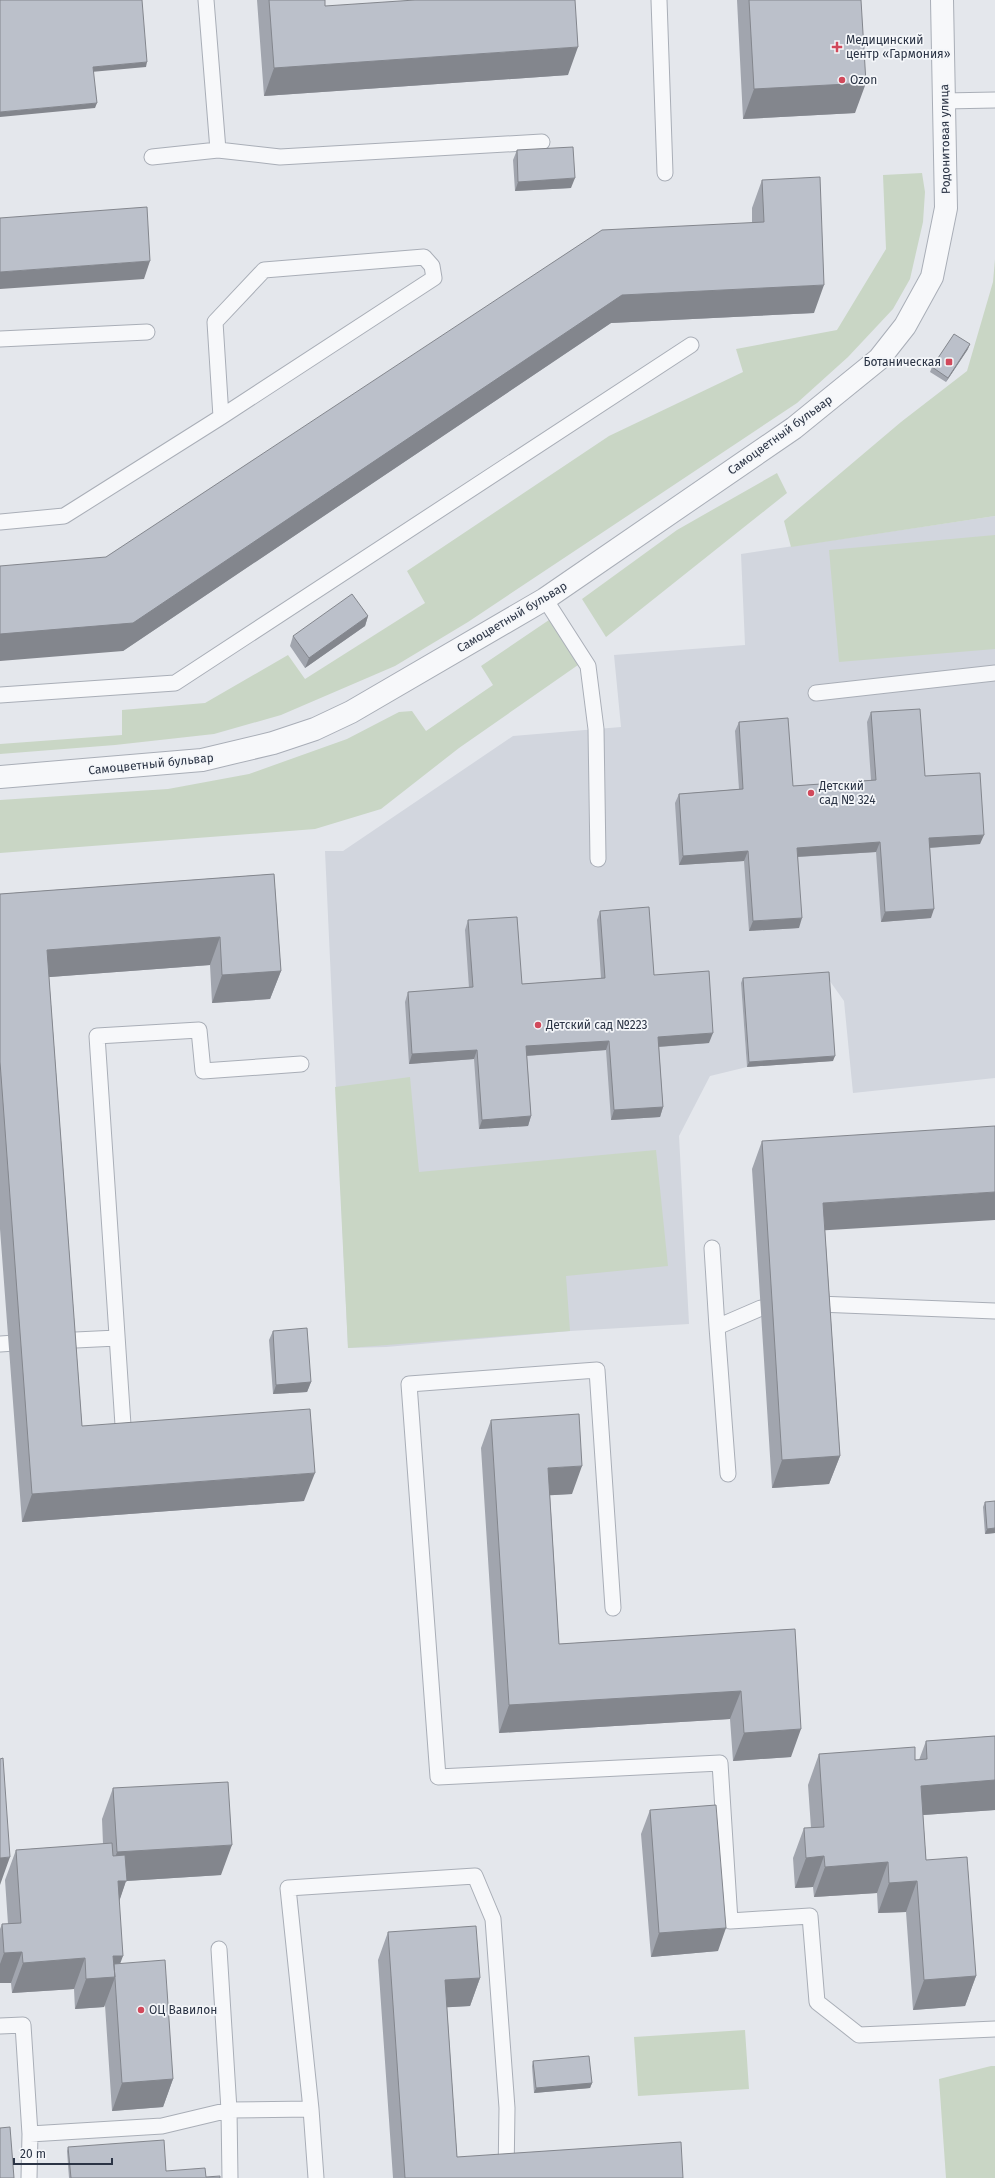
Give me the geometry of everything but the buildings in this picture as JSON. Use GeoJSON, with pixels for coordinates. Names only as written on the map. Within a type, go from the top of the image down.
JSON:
{"type":"FeatureCollection","features":[{"type":"Feature","properties":{"kind":"street","name":"Родонитовая улица"},"geometry":{"type":"LineString","coordinates":[[932,277],[946,208],[942,0]]}},
{"type":"Feature","properties":{"kind":"street","name":"Самоцветный бульвар"},"geometry":{"type":"LineString","coordinates":[[0,777],[202,760],[273,743],[315,729],[351,712],[545,599],[794,428],[879,359],[905,326],[932,277]]}},
{"type":"Feature","properties":{"kind":"lane"},"geometry":{"type":"LineString","coordinates":[[206,0],[218,150]]}},
{"type":"Feature","properties":{"kind":"lane"},"geometry":{"type":"LineString","coordinates":[[659,0],[666,173]]}},
{"type":"Feature","properties":{"kind":"lane"},"geometry":{"type":"LineString","coordinates":[[944,101],[995,100]]}},
{"type":"Feature","properties":{"kind":"lane"},"geometry":{"type":"LineString","coordinates":[[152,157],[218,150],[280,157],[542,142]]}},
{"type":"Feature","properties":{"kind":"lane"},"geometry":{"type":"LineString","coordinates":[[0,522],[64,516],[221,417],[434,278],[432,266],[424,257],[264,270],[215,322],[221,417]]}},
{"type":"Feature","properties":{"kind":"lane"},"geometry":{"type":"LineString","coordinates":[[0,339],[147,332]]}},
{"type":"Feature","properties":{"kind":"lane"},"geometry":{"type":"LineString","coordinates":[[0,695],[175,683],[691,345]]}},
{"type":"Feature","properties":{"kind":"lane"},"geometry":{"type":"LineString","coordinates":[[545,599],[588,666],[596,729],[598,859]]}},
{"type":"Feature","properties":{"kind":"lane"},"geometry":{"type":"LineString","coordinates":[[816,693],[995,673]]}},
{"type":"Feature","properties":{"kind":"lane"},"geometry":{"type":"LineString","coordinates":[[140,1439],[124,1440],[98,1036],[199,1030],[203,1071],[301,1064]]}},
{"type":"Feature","properties":{"kind":"lane"},"geometry":{"type":"LineString","coordinates":[[712,1248],[728,1474]]}},
{"type":"Feature","properties":{"kind":"lane"},"geometry":{"type":"LineString","coordinates":[[818,1304],[995,1312]]}},
{"type":"Feature","properties":{"kind":"lane"},"geometry":{"type":"LineString","coordinates":[[717,1327],[761,1308]]}},
{"type":"Feature","properties":{"kind":"lane"},"geometry":{"type":"LineString","coordinates":[[0,1344],[117,1338]]}},
{"type":"Feature","properties":{"kind":"lane"},"geometry":{"type":"LineString","coordinates":[[613,1608],[597,1370],[409,1384],[438,1777],[720,1763],[730,1921],[810,1916],[817,2002],[859,2035],[995,2030]]}},
{"type":"Feature","properties":{"kind":"lane"},"geometry":{"type":"LineString","coordinates":[[316,2178],[311,2110],[288,1888],[474,1876],[493,1918],[507,2108],[506,2178]]}},
{"type":"Feature","properties":{"kind":"lane"},"geometry":{"type":"LineString","coordinates":[[219,1949],[230,2110],[230,2178]]}},
{"type":"Feature","properties":{"kind":"lane"},"geometry":{"type":"LineString","coordinates":[[0,2026],[23,2025],[30,2134],[29,2178]]}},
{"type":"Feature","properties":{"kind":"lane"},"geometry":{"type":"LineString","coordinates":[[30,2134],[162,2126],[230,2110],[311,2110]]}},
{"type":"Feature","properties":{"kind":"shaded area"},"geometry":{"type":"Polygon","coordinates":[[[995,516],[995,1078],[853,1093],[844,1001],[827,977],[741,983],[747,1067],[710,1076],[679,1136],[689,1324],[570,1331],[386,1347],[348,1348],[325,851],[343,851],[513,736],[621,727],[614,655],[745,645],[741,554],[995,516]]]}},
{"type":"Feature","properties":{"kind":"green space"},"geometry":{"type":"Polygon","coordinates":[[[922,173],[925,192],[923,222],[910,279],[893,309],[848,357],[797,403],[468,622],[395,666],[281,715],[214,734],[115,745],[0,754],[0,744],[122,735],[122,710],[205,703],[288,655],[305,679],[425,603],[407,571],[609,436],[743,372],[736,349],[837,330],[886,249],[883,175],[922,173]]]}},
{"type":"Feature","properties":{"kind":"green space"},"geometry":{"type":"Polygon","coordinates":[[[995,259],[995,516],[791,547],[784,521],[901,422],[967,371],[993,282],[995,259]]]}},
{"type":"Feature","properties":{"kind":"green space"},"geometry":{"type":"Polygon","coordinates":[[[777,473],[787,493],[606,637],[582,599],[677,530],[777,473]]]}},
{"type":"Feature","properties":{"kind":"green space"},"geometry":{"type":"Polygon","coordinates":[[[995,535],[995,649],[839,662],[829,550],[995,535]]]}},
{"type":"Feature","properties":{"kind":"green space"},"geometry":{"type":"Polygon","coordinates":[[[549,620],[578,665],[459,748],[381,809],[315,829],[0,853],[0,800],[168,789],[249,774],[347,739],[399,712],[412,711],[426,731],[493,685],[481,666],[549,620]]]}},
{"type":"Feature","properties":{"kind":"green space"},"geometry":{"type":"Polygon","coordinates":[[[410,1077],[419,1172],[656,1150],[668,1266],[566,1276],[570,1331],[348,1348],[335,1087],[410,1077]]]}},
{"type":"Feature","properties":{"kind":"green space"},"geometry":{"type":"Polygon","coordinates":[[[745,2030],[749,2089],[638,2096],[634,2037],[745,2030]]]}},
{"type":"Feature","properties":{"kind":"green space"},"geometry":{"type":"Polygon","coordinates":[[[995,2066],[995,2178],[946,2178],[939,2079],[995,2066]]]}},
{"type":"Feature","properties":{"kind":"place","name":"Медицинский центр «Гармония»"},"geometry":{"type":"Point","coordinates":[837,47]}},
{"type":"Feature","properties":{"kind":"place","name":"Ozon"},"geometry":{"type":"Point","coordinates":[842,80]}},
{"type":"Feature","properties":{"kind":"place","name":"Ботаническая"},"geometry":{"type":"Point","coordinates":[949,362]}},
{"type":"Feature","properties":{"kind":"place","name":"Детский сад № 324"},"geometry":{"type":"Point","coordinates":[811,793]}},
{"type":"Feature","properties":{"kind":"place","name":"Детский сад №223"},"geometry":{"type":"Point","coordinates":[538,1025]}},
{"type":"Feature","properties":{"kind":"place","name":"ОЦ Вавилон"},"geometry":{"type":"Point","coordinates":[141,2010]}}]}
